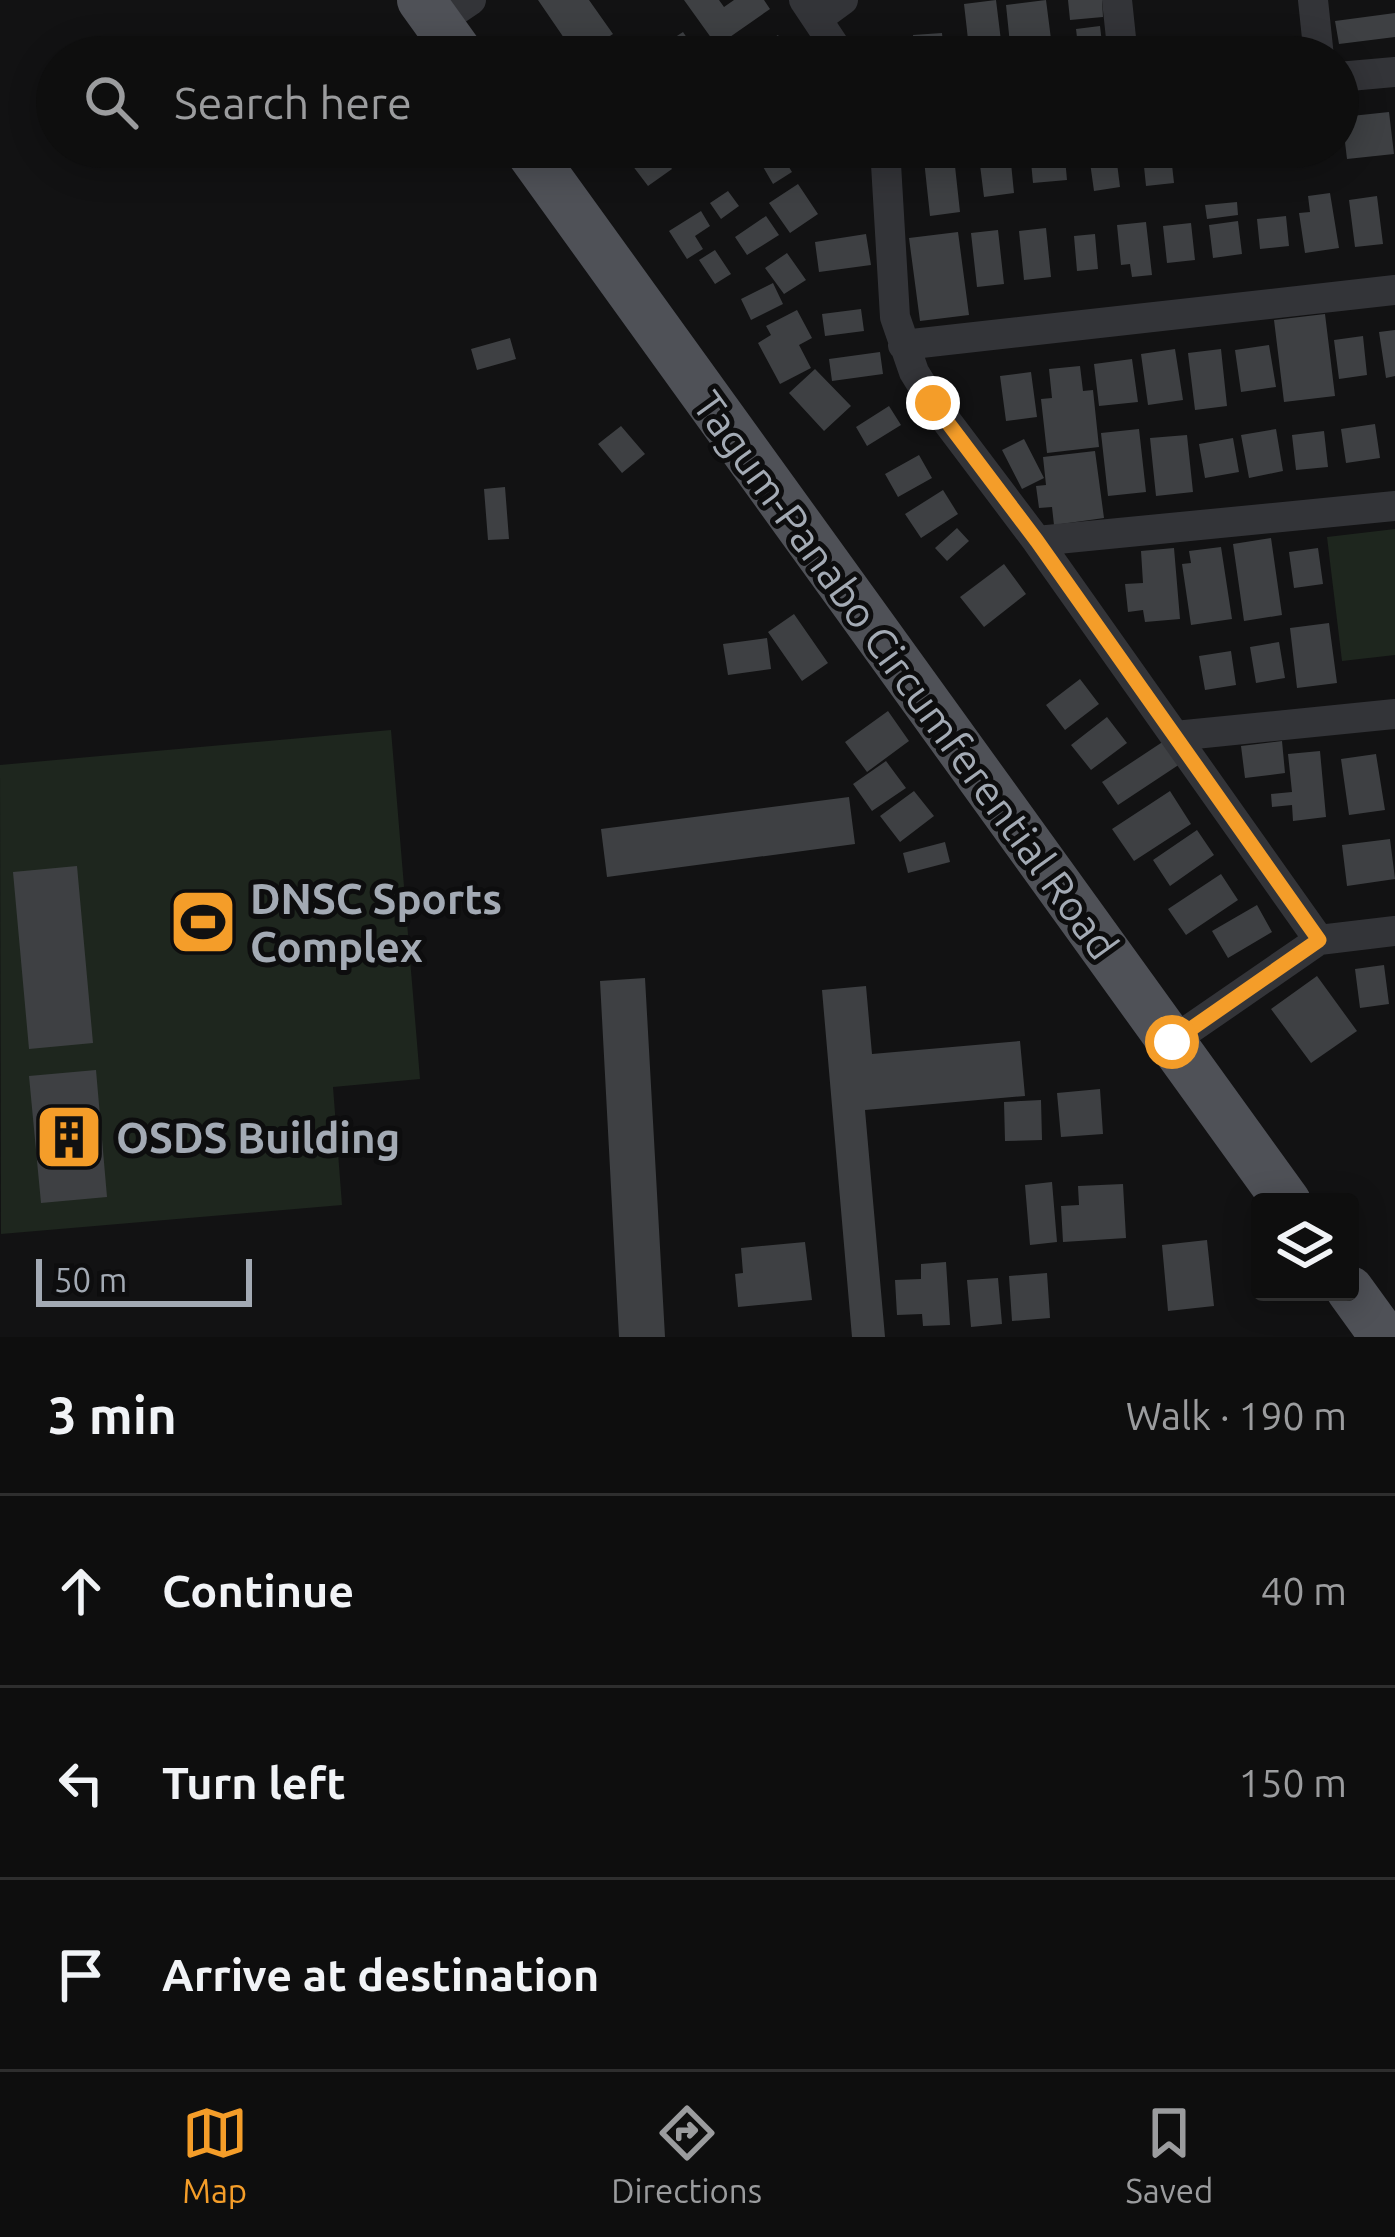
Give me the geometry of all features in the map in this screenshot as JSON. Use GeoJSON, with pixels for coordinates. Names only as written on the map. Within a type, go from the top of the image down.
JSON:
{"type":"FeatureCollection","features":[{"type":"Feature","properties":{"kind":"main road","name":"Tagum-Panabo Circumferential Road"},"geometry":{"type":"LineString","coordinates":[[541,168],[1280,1193]]}},
{"type":"Feature","properties":{"kind":"main road"},"geometry":{"type":"LineString","coordinates":[[1358,1301],[1384,1337]]}},
{"type":"Feature","properties":{"kind":"street"},"geometry":{"type":"LineString","coordinates":[[828,36],[810,10],[842,0]]}},
{"type":"Feature","properties":{"kind":"street"},"geometry":{"type":"LineString","coordinates":[[1117,0],[1121,36]]}},
{"type":"Feature","properties":{"kind":"street"},"geometry":{"type":"LineString","coordinates":[[1313,0],[1317,36]]}},
{"type":"Feature","properties":{"kind":"street"},"geometry":{"type":"LineString","coordinates":[[1359,75],[1395,72]]}},
{"type":"Feature","properties":{"kind":"street"},"geometry":{"type":"LineString","coordinates":[[886,168],[892,291],[902,345],[914,372],[1319,940]]}},
{"type":"Feature","properties":{"kind":"street"},"geometry":{"type":"LineString","coordinates":[[902,345],[1395,290]]}},
{"type":"Feature","properties":{"kind":"street"},"geometry":{"type":"LineString","coordinates":[[1037,541],[1395,506]]}},
{"type":"Feature","properties":{"kind":"street"},"geometry":{"type":"LineString","coordinates":[[1175,736],[1395,714]]}},
{"type":"Feature","properties":{"kind":"street"},"geometry":{"type":"LineString","coordinates":[[1172,1042],[1319,940],[1395,931]]}},
{"type":"Feature","properties":{"kind":"shaded area"},"geometry":{"type":"Polygon","coordinates":[[[1395,529],[1395,655],[1342,661],[1327,537],[1395,529]]]}},
{"type":"Feature","properties":{"kind":"shaded area","name":"DNSC Sports Complex"},"geometry":{"type":"Polygon","coordinates":[[[391,730],[420,1079],[333,1087],[342,1205],[1,1234],[0,765],[391,730]]]}},
{"type":"Feature","properties":{"kind":"building"},"geometry":{"type":"Polygon","coordinates":[[[538,0],[589,0],[613,34],[610,36],[563,36],[538,0]]]}},
{"type":"Feature","properties":{"kind":"building"},"geometry":{"type":"Polygon","coordinates":[[[684,0],[719,0],[724,7],[734,0],[764,0],[770,9],[731,36],[710,36],[684,0]]]}},
{"type":"Feature","properties":{"kind":"building"},"geometry":{"type":"Polygon","coordinates":[[[996,0],[1000,36],[968,36],[964,4],[996,0]]]}},
{"type":"Feature","properties":{"kind":"building"},"geometry":{"type":"Polygon","coordinates":[[[1046,0],[1051,36],[1009,36],[1006,5],[1046,0]]]}},
{"type":"Feature","properties":{"kind":"building"},"geometry":{"type":"Polygon","coordinates":[[[1068,0],[1102,0],[1103,17],[1070,20],[1068,0]]]}},
{"type":"Feature","properties":{"kind":"building"},"geometry":{"type":"Polygon","coordinates":[[[1395,13],[1395,37],[1359,42],[1359,36],[1338,36],[1335,21],[1395,13]]]}},
{"type":"Feature","properties":{"kind":"building"},"geometry":{"type":"Polygon","coordinates":[[[1100,26],[1101,36],[1077,36],[1076,29],[1100,26]]]}},
{"type":"Feature","properties":{"kind":"building"},"geometry":{"type":"Polygon","coordinates":[[[1389,112],[1394,154],[1359,158],[1359,115],[1389,112]]]}},
{"type":"Feature","properties":{"kind":"building"},"geometry":{"type":"Polygon","coordinates":[[[634,168],[672,169],[648,186],[634,168]]]}},
{"type":"Feature","properties":{"kind":"building"},"geometry":{"type":"Polygon","coordinates":[[[764,168],[790,168],[792,172],[773,184],[764,168]]]}},
{"type":"Feature","properties":{"kind":"building"},"geometry":{"type":"Polygon","coordinates":[[[925,168],[955,168],[960,212],[930,216],[925,168]]]}},
{"type":"Feature","properties":{"kind":"building"},"geometry":{"type":"Polygon","coordinates":[[[980,168],[1012,168],[1014,193],[984,197],[980,168]]]}},
{"type":"Feature","properties":{"kind":"building"},"geometry":{"type":"Polygon","coordinates":[[[1032,168],[1066,168],[1067,180],[1033,183],[1032,168]]]}},
{"type":"Feature","properties":{"kind":"building"},"geometry":{"type":"Polygon","coordinates":[[[1091,168],[1118,168],[1120,187],[1094,191],[1091,168]]]}},
{"type":"Feature","properties":{"kind":"building"},"geometry":{"type":"Polygon","coordinates":[[[1144,168],[1172,168],[1174,183],[1146,186],[1144,168]]]}},
{"type":"Feature","properties":{"kind":"building"},"geometry":{"type":"Polygon","coordinates":[[[798,184],[818,214],[790,233],[769,203],[798,184]]]}},
{"type":"Feature","properties":{"kind":"building"},"geometry":{"type":"Polygon","coordinates":[[[728,191],[739,206],[721,219],[710,203],[728,191]]]}},
{"type":"Feature","properties":{"kind":"building"},"geometry":{"type":"Polygon","coordinates":[[[1330,193],[1339,248],[1305,253],[1299,213],[1310,212],[1308,196],[1330,193]]]}},
{"type":"Feature","properties":{"kind":"building"},"geometry":{"type":"Polygon","coordinates":[[[1377,196],[1383,244],[1355,247],[1349,200],[1377,196]]]}},
{"type":"Feature","properties":{"kind":"building"},"geometry":{"type":"Polygon","coordinates":[[[1237,202],[1238,215],[1207,219],[1205,205],[1237,202]]]}},
{"type":"Feature","properties":{"kind":"building"},"geometry":{"type":"Polygon","coordinates":[[[701,211],[710,226],[695,236],[703,249],[687,259],[669,231],[701,211]]]}},
{"type":"Feature","properties":{"kind":"building"},"geometry":{"type":"Polygon","coordinates":[[[766,216],[779,235],[747,255],[735,237],[766,216]]]}},
{"type":"Feature","properties":{"kind":"building"},"geometry":{"type":"Polygon","coordinates":[[[1286,216],[1289,246],[1260,249],[1257,219],[1286,216]]]}},
{"type":"Feature","properties":{"kind":"building"},"geometry":{"type":"Polygon","coordinates":[[[1238,221],[1242,254],[1213,258],[1209,225],[1238,221]]]}},
{"type":"Feature","properties":{"kind":"building"},"geometry":{"type":"Polygon","coordinates":[[[1146,222],[1152,275],[1132,277],[1130,264],[1121,265],[1117,225],[1146,222]]]}},
{"type":"Feature","properties":{"kind":"building"},"geometry":{"type":"Polygon","coordinates":[[[1191,223],[1195,260],[1167,263],[1163,226],[1191,223]]]}},
{"type":"Feature","properties":{"kind":"building"},"geometry":{"type":"Polygon","coordinates":[[[1046,228],[1051,277],[1024,280],[1019,231],[1046,228]]]}},
{"type":"Feature","properties":{"kind":"building"},"geometry":{"type":"Polygon","coordinates":[[[998,230],[1004,284],[977,287],[971,233],[998,230]]]}},
{"type":"Feature","properties":{"kind":"building"},"geometry":{"type":"Polygon","coordinates":[[[958,232],[969,315],[920,321],[909,238],[958,232]]]}},
{"type":"Feature","properties":{"kind":"building"},"geometry":{"type":"Polygon","coordinates":[[[866,234],[871,265],[819,272],[815,242],[866,234]]]}},
{"type":"Feature","properties":{"kind":"building"},"geometry":{"type":"Polygon","coordinates":[[[1095,234],[1098,269],[1077,271],[1074,236],[1095,234]]]}},
{"type":"Feature","properties":{"kind":"building"},"geometry":{"type":"Polygon","coordinates":[[[715,250],[731,274],[715,284],[699,260],[715,250]]]}},
{"type":"Feature","properties":{"kind":"building"},"geometry":{"type":"Polygon","coordinates":[[[787,253],[806,280],[784,294],[765,268],[787,253]]]}},
{"type":"Feature","properties":{"kind":"building"},"geometry":{"type":"Polygon","coordinates":[[[773,283],[783,304],[751,320],[741,299],[773,283]]]}},
{"type":"Feature","properties":{"kind":"building"},"geometry":{"type":"Polygon","coordinates":[[[861,309],[864,331],[825,336],[822,314],[861,309]]]}},
{"type":"Feature","properties":{"kind":"building"},"geometry":{"type":"Polygon","coordinates":[[[797,310],[812,338],[799,345],[811,368],[780,384],[758,343],[771,335],[766,326],[797,310]]]}},
{"type":"Feature","properties":{"kind":"building"},"geometry":{"type":"Polygon","coordinates":[[[1325,314],[1335,396],[1284,402],[1274,320],[1325,314]]]}},
{"type":"Feature","properties":{"kind":"building"},"geometry":{"type":"Polygon","coordinates":[[[1395,330],[1395,376],[1386,378],[1379,332],[1395,330]]]}},
{"type":"Feature","properties":{"kind":"building"},"geometry":{"type":"Polygon","coordinates":[[[1363,336],[1367,375],[1339,379],[1334,340],[1363,336]]]}},
{"type":"Feature","properties":{"kind":"building"},"geometry":{"type":"Polygon","coordinates":[[[510,338],[516,359],[477,370],[471,349],[510,338]]]}},
{"type":"Feature","properties":{"kind":"building"},"geometry":{"type":"Polygon","coordinates":[[[1269,345],[1276,387],[1241,392],[1235,350],[1269,345]]]}},
{"type":"Feature","properties":{"kind":"building"},"geometry":{"type":"Polygon","coordinates":[[[1175,349],[1183,400],[1148,405],[1141,354],[1175,349]]]}},
{"type":"Feature","properties":{"kind":"building"},"geometry":{"type":"Polygon","coordinates":[[[1221,349],[1227,406],[1195,410],[1188,353],[1221,349]]]}},
{"type":"Feature","properties":{"kind":"building"},"geometry":{"type":"Polygon","coordinates":[[[880,352],[883,374],[832,381],[829,359],[880,352]]]}},
{"type":"Feature","properties":{"kind":"building"},"geometry":{"type":"Polygon","coordinates":[[[1132,359],[1138,402],[1099,406],[1094,364],[1132,359]]]}},
{"type":"Feature","properties":{"kind":"building"},"geometry":{"type":"Polygon","coordinates":[[[1080,366],[1083,391],[1093,390],[1099,447],[1047,453],[1041,399],[1052,398],[1049,369],[1080,366]]]}},
{"type":"Feature","properties":{"kind":"building"},"geometry":{"type":"Polygon","coordinates":[[[815,369],[851,406],[824,431],[789,393],[815,369]]]}},
{"type":"Feature","properties":{"kind":"building"},"geometry":{"type":"Polygon","coordinates":[[[1031,372],[1037,417],[1006,421],[1000,376],[1031,372]]]}},
{"type":"Feature","properties":{"kind":"building"},"geometry":{"type":"Polygon","coordinates":[[[889,406],[901,425],[867,446],[856,427],[889,406]]]}},
{"type":"Feature","properties":{"kind":"building"},"geometry":{"type":"Polygon","coordinates":[[[1375,424],[1380,458],[1346,463],[1341,429],[1375,424]]]}},
{"type":"Feature","properties":{"kind":"building"},"geometry":{"type":"Polygon","coordinates":[[[621,426],[645,454],[622,473],[598,444],[621,426]]]}},
{"type":"Feature","properties":{"kind":"building"},"geometry":{"type":"Polygon","coordinates":[[[1139,429],[1146,492],[1108,496],[1101,433],[1139,429]]]}},
{"type":"Feature","properties":{"kind":"building"},"geometry":{"type":"Polygon","coordinates":[[[1276,429],[1283,471],[1249,478],[1241,435],[1276,429]]]}},
{"type":"Feature","properties":{"kind":"building"},"geometry":{"type":"Polygon","coordinates":[[[1324,431],[1328,467],[1296,470],[1292,435],[1324,431]]]}},
{"type":"Feature","properties":{"kind":"building"},"geometry":{"type":"Polygon","coordinates":[[[1187,435],[1193,492],[1156,496],[1150,438],[1187,435]]]}},
{"type":"Feature","properties":{"kind":"building"},"geometry":{"type":"Polygon","coordinates":[[[1233,438],[1239,472],[1205,478],[1199,444],[1233,438]]]}},
{"type":"Feature","properties":{"kind":"building"},"geometry":{"type":"Polygon","coordinates":[[[1024,439],[1044,478],[1022,489],[1002,450],[1024,439]]]}},
{"type":"Feature","properties":{"kind":"building"},"geometry":{"type":"Polygon","coordinates":[[[1095,451],[1104,518],[1054,525],[1052,507],[1039,508],[1036,486],[1046,485],[1043,457],[1095,451]]]}},
{"type":"Feature","properties":{"kind":"building"},"geometry":{"type":"Polygon","coordinates":[[[919,455],[932,478],[898,497],[885,474],[919,455]]]}},
{"type":"Feature","properties":{"kind":"building"},"geometry":{"type":"Polygon","coordinates":[[[505,487],[509,539],[488,540],[484,489],[505,487]]]}},
{"type":"Feature","properties":{"kind":"building"},"geometry":{"type":"Polygon","coordinates":[[[943,490],[958,514],[921,538],[905,514],[943,490]]]}},
{"type":"Feature","properties":{"kind":"building"},"geometry":{"type":"Polygon","coordinates":[[[957,528],[969,541],[947,561],[935,548],[957,528]]]}},
{"type":"Feature","properties":{"kind":"building"},"geometry":{"type":"Polygon","coordinates":[[[1271,538],[1282,615],[1244,621],[1233,544],[1271,538]]]}},
{"type":"Feature","properties":{"kind":"building"},"geometry":{"type":"Polygon","coordinates":[[[1221,547],[1232,619],[1191,625],[1182,564],[1191,563],[1189,551],[1221,547]]]}},
{"type":"Feature","properties":{"kind":"building"},"geometry":{"type":"Polygon","coordinates":[[[1174,548],[1180,619],[1145,622],[1143,610],[1128,612],[1125,584],[1143,583],[1141,551],[1174,548]]]}},
{"type":"Feature","properties":{"kind":"building"},"geometry":{"type":"Polygon","coordinates":[[[1318,548],[1323,584],[1294,588],[1289,552],[1318,548]]]}},
{"type":"Feature","properties":{"kind":"building"},"geometry":{"type":"Polygon","coordinates":[[[1004,564],[1026,594],[984,627],[960,597],[1004,564]]]}},
{"type":"Feature","properties":{"kind":"building"},"geometry":{"type":"Polygon","coordinates":[[[794,614],[828,663],[802,681],[768,632],[794,614]]]}},
{"type":"Feature","properties":{"kind":"building"},"geometry":{"type":"Polygon","coordinates":[[[1329,623],[1337,683],[1297,688],[1290,628],[1329,623]]]}},
{"type":"Feature","properties":{"kind":"building"},"geometry":{"type":"Polygon","coordinates":[[[767,638],[771,669],[728,675],[723,644],[767,638]]]}},
{"type":"Feature","properties":{"kind":"building"},"geometry":{"type":"Polygon","coordinates":[[[1279,642],[1285,678],[1256,683],[1250,647],[1279,642]]]}},
{"type":"Feature","properties":{"kind":"building"},"geometry":{"type":"Polygon","coordinates":[[[1231,651],[1236,685],[1205,690],[1199,656],[1231,651]]]}},
{"type":"Feature","properties":{"kind":"building"},"geometry":{"type":"Polygon","coordinates":[[[1080,679],[1099,704],[1065,730],[1046,705],[1080,679]]]}},
{"type":"Feature","properties":{"kind":"building"},"geometry":{"type":"Polygon","coordinates":[[[888,711],[909,741],[867,772],[845,742],[888,711]]]}},
{"type":"Feature","properties":{"kind":"building"},"geometry":{"type":"Polygon","coordinates":[[[1107,717],[1127,743],[1091,770],[1071,745],[1107,717]]]}},
{"type":"Feature","properties":{"kind":"building"},"geometry":{"type":"Polygon","coordinates":[[[1164,741],[1180,764],[1118,805],[1102,782],[1164,741]]]}},
{"type":"Feature","properties":{"kind":"building"},"geometry":{"type":"Polygon","coordinates":[[[1282,741],[1285,773],[1245,778],[1241,746],[1282,741]]]}},
{"type":"Feature","properties":{"kind":"building"},"geometry":{"type":"Polygon","coordinates":[[[1320,751],[1326,817],[1293,821],[1292,805],[1272,807],[1271,794],[1292,792],[1288,754],[1320,751]]]}},
{"type":"Feature","properties":{"kind":"building"},"geometry":{"type":"Polygon","coordinates":[[[1376,754],[1385,810],[1349,815],[1341,759],[1376,754]]]}},
{"type":"Feature","properties":{"kind":"building"},"geometry":{"type":"Polygon","coordinates":[[[886,761],[906,788],[872,811],[853,784],[886,761]]]}},
{"type":"Feature","properties":{"kind":"building"},"geometry":{"type":"Polygon","coordinates":[[[914,791],[934,816],[900,842],[880,816],[914,791]]]}},
{"type":"Feature","properties":{"kind":"building"},"geometry":{"type":"Polygon","coordinates":[[[1170,791],[1191,824],[1134,861],[1112,829],[1170,791]]]}},
{"type":"Feature","properties":{"kind":"building"},"geometry":{"type":"Polygon","coordinates":[[[849,797],[855,844],[607,877],[601,829],[849,797]]]}},
{"type":"Feature","properties":{"kind":"building"},"geometry":{"type":"Polygon","coordinates":[[[1197,830],[1214,855],[1170,886],[1153,860],[1197,830]]]}},
{"type":"Feature","properties":{"kind":"building"},"geometry":{"type":"Polygon","coordinates":[[[1390,839],[1395,879],[1347,886],[1342,845],[1390,839]]]}},
{"type":"Feature","properties":{"kind":"building"},"geometry":{"type":"Polygon","coordinates":[[[945,842],[950,862],[908,873],[903,853],[945,842]]]}},
{"type":"Feature","properties":{"kind":"building"},"geometry":{"type":"Polygon","coordinates":[[[77,866],[93,1043],[29,1049],[13,872],[77,866]]]}},
{"type":"Feature","properties":{"kind":"building"},"geometry":{"type":"Polygon","coordinates":[[[1221,874],[1238,900],[1186,935],[1168,909],[1221,874]]]}},
{"type":"Feature","properties":{"kind":"building"},"geometry":{"type":"Polygon","coordinates":[[[1257,905],[1272,932],[1228,958],[1212,931],[1257,905]]]}},
{"type":"Feature","properties":{"kind":"building"},"geometry":{"type":"Polygon","coordinates":[[[1384,965],[1389,1004],[1360,1008],[1355,969],[1384,965]]]}},
{"type":"Feature","properties":{"kind":"building"},"geometry":{"type":"Polygon","coordinates":[[[1317,976],[1357,1031],[1311,1063],[1271,1009],[1317,976]]]}},
{"type":"Feature","properties":{"kind":"building"},"geometry":{"type":"Polygon","coordinates":[[[645,978],[665,1337],[619,1337],[600,981],[645,978]]]}},
{"type":"Feature","properties":{"kind":"building"},"geometry":{"type":"Polygon","coordinates":[[[866,986],[872,1054],[1020,1041],[1025,1096],[865,1110],[885,1337],[852,1337],[822,990],[866,986]]]}},
{"type":"Feature","properties":{"kind":"building","name":"OSDS Building"},"geometry":{"type":"Polygon","coordinates":[[[96,1070],[107,1197],[41,1203],[29,1076],[96,1070]]]}},
{"type":"Feature","properties":{"kind":"building"},"geometry":{"type":"Polygon","coordinates":[[[1100,1089],[1103,1134],[1061,1137],[1057,1093],[1100,1089]]]}},
{"type":"Feature","properties":{"kind":"building"},"geometry":{"type":"Polygon","coordinates":[[[1041,1100],[1042,1140],[1005,1141],[1004,1102],[1041,1100]]]}},
{"type":"Feature","properties":{"kind":"building"},"geometry":{"type":"Polygon","coordinates":[[[1052,1182],[1057,1242],[1030,1245],[1025,1185],[1052,1182]]]}},
{"type":"Feature","properties":{"kind":"building"},"geometry":{"type":"Polygon","coordinates":[[[1123,1184],[1126,1238],[1063,1242],[1061,1206],[1079,1205],[1078,1186],[1123,1184]]]}},
{"type":"Feature","properties":{"kind":"building"},"geometry":{"type":"Polygon","coordinates":[[[1207,1240],[1214,1306],[1168,1311],[1162,1245],[1207,1240]]]}},
{"type":"Feature","properties":{"kind":"building"},"geometry":{"type":"Polygon","coordinates":[[[805,1242],[812,1300],[738,1307],[735,1274],[743,1273],[741,1248],[805,1242]]]}},
{"type":"Feature","properties":{"kind":"building"},"geometry":{"type":"Polygon","coordinates":[[[946,1262],[950,1325],[923,1326],[922,1314],[897,1315],[895,1280],[921,1279],[921,1264],[946,1262]]]}},
{"type":"Feature","properties":{"kind":"building"},"geometry":{"type":"Polygon","coordinates":[[[1047,1273],[1050,1318],[1012,1321],[1009,1276],[1047,1273]]]}},
{"type":"Feature","properties":{"kind":"building"},"geometry":{"type":"Polygon","coordinates":[[[998,1278],[1002,1324],[971,1327],[967,1280],[998,1278]]]}},
{"type":"Feature","properties":{"kind":"place","name":"DNSC Sports Complex"},"geometry":{"type":"Point","coordinates":[203,922]}},
{"type":"Feature","properties":{"kind":"place","name":"OSDS Building"},"geometry":{"type":"Point","coordinates":[69,1137]}},
{"type":"Feature","properties":{"kind":"route"},"geometry":{"type":"LineString","coordinates":[[933,403],[1037,541],[1319,940],[1172,1042]]}}]}
